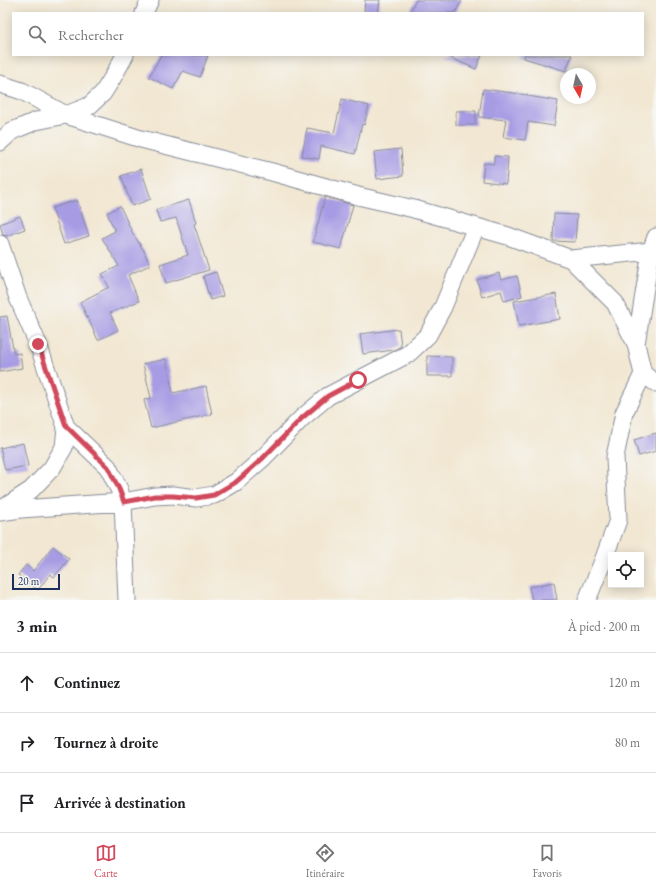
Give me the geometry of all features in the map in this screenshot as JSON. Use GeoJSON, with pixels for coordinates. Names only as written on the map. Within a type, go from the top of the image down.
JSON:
{"type":"FeatureCollection","features":[{"type":"Feature","properties":{"kind":"street"},"geometry":{"type":"LineString","coordinates":[[144,12],[150,0]]}},
{"type":"Feature","properties":{"kind":"street"},"geometry":{"type":"LineString","coordinates":[[0,142],[12,131],[36,122],[66,115],[89,106],[103,93],[124,56]]}},
{"type":"Feature","properties":{"kind":"street"},"geometry":{"type":"LineString","coordinates":[[0,84],[22,91],[66,115],[141,139],[264,170],[358,196],[414,209],[508,236],[571,259],[615,303],[636,344],[649,379],[624,413],[614,457],[618,520],[587,600]]}},
{"type":"Feature","properties":{"kind":"street"},"geometry":{"type":"LineString","coordinates":[[0,511],[124,502],[155,496],[196,498],[214,495],[236,482],[257,464],[302,418],[328,396],[408,354],[428,335],[443,307],[476,227]]}},
{"type":"Feature","properties":{"kind":"street"},"geometry":{"type":"LineString","coordinates":[[0,244],[18,298],[38,344],[66,426],[64,447],[52,468],[31,490],[0,511]]}},
{"type":"Feature","properties":{"kind":"street"},"geometry":{"type":"LineString","coordinates":[[571,259],[654,244],[636,344]]}},
{"type":"Feature","properties":{"kind":"street"},"geometry":{"type":"LineString","coordinates":[[66,426],[108,467],[124,502],[127,600]]}},
{"type":"Feature","properties":{"kind":"building"},"geometry":{"type":"Polygon","coordinates":[[[365,0],[380,0],[378,12],[364,12],[365,0]]]}},
{"type":"Feature","properties":{"kind":"building"},"geometry":{"type":"Polygon","coordinates":[[[416,0],[462,0],[456,12],[410,12],[416,0]]]}},
{"type":"Feature","properties":{"kind":"building"},"geometry":{"type":"Polygon","coordinates":[[[160,56],[208,56],[200,77],[183,71],[173,89],[149,77],[160,56]]]}},
{"type":"Feature","properties":{"kind":"building"},"geometry":{"type":"Polygon","coordinates":[[[446,56],[482,56],[476,69],[446,56]]]}},
{"type":"Feature","properties":{"kind":"building"},"geometry":{"type":"Polygon","coordinates":[[[524,56],[572,56],[567,68],[560,69],[524,58],[524,56]]]}},
{"type":"Feature","properties":{"kind":"building"},"geometry":{"type":"Polygon","coordinates":[[[483,89],[558,101],[554,126],[528,122],[525,140],[503,137],[506,120],[479,117],[483,89]]]}},
{"type":"Feature","properties":{"kind":"building"},"geometry":{"type":"Polygon","coordinates":[[[342,99],[369,106],[364,125],[362,124],[355,154],[321,146],[319,159],[302,156],[307,128],[334,133],[342,99]]]}},
{"type":"Feature","properties":{"kind":"building"},"geometry":{"type":"Polygon","coordinates":[[[456,111],[476,111],[475,125],[456,125],[456,111]]]}},
{"type":"Feature","properties":{"kind":"building"},"geometry":{"type":"Polygon","coordinates":[[[401,149],[403,176],[377,179],[374,152],[401,149]]]}},
{"type":"Feature","properties":{"kind":"building"},"geometry":{"type":"Polygon","coordinates":[[[494,156],[508,157],[506,184],[482,181],[484,163],[494,164],[494,156]]]}},
{"type":"Feature","properties":{"kind":"building"},"geometry":{"type":"Polygon","coordinates":[[[141,169],[151,199],[132,206],[121,176],[141,169]]]}},
{"type":"Feature","properties":{"kind":"building"},"geometry":{"type":"Polygon","coordinates":[[[325,197],[353,205],[341,249],[313,242],[325,197]]]}},
{"type":"Feature","properties":{"kind":"building"},"geometry":{"type":"Polygon","coordinates":[[[77,200],[89,236],[64,244],[52,208],[77,200]]]}},
{"type":"Feature","properties":{"kind":"building"},"geometry":{"type":"Polygon","coordinates":[[[189,200],[196,223],[194,224],[209,270],[166,283],[160,264],[188,255],[176,218],[160,222],[156,210],[189,200]]]}},
{"type":"Feature","properties":{"kind":"building"},"geometry":{"type":"Polygon","coordinates":[[[120,206],[150,265],[128,275],[139,301],[110,313],[118,330],[98,340],[80,302],[109,287],[102,274],[119,266],[102,238],[115,231],[107,213],[120,206]]]}},
{"type":"Feature","properties":{"kind":"building"},"geometry":{"type":"Polygon","coordinates":[[[554,214],[577,215],[575,242],[553,241],[554,214]]]}},
{"type":"Feature","properties":{"kind":"building"},"geometry":{"type":"Polygon","coordinates":[[[20,216],[25,229],[6,236],[3,235],[0,224],[20,216]]]}},
{"type":"Feature","properties":{"kind":"building"},"geometry":{"type":"Polygon","coordinates":[[[216,272],[223,296],[210,300],[203,276],[216,272]]]}},
{"type":"Feature","properties":{"kind":"building"},"geometry":{"type":"Polygon","coordinates":[[[499,273],[501,280],[517,276],[522,296],[504,301],[501,291],[482,297],[477,280],[499,273]]]}},
{"type":"Feature","properties":{"kind":"building"},"geometry":{"type":"Polygon","coordinates":[[[556,294],[560,319],[519,326],[514,301],[556,294]]]}},
{"type":"Feature","properties":{"kind":"building"},"geometry":{"type":"Polygon","coordinates":[[[7,316],[14,354],[20,353],[22,368],[0,372],[0,317],[7,316]]]}},
{"type":"Feature","properties":{"kind":"building"},"geometry":{"type":"Polygon","coordinates":[[[399,329],[401,346],[394,350],[363,354],[360,334],[399,329]]]}},
{"type":"Feature","properties":{"kind":"building"},"geometry":{"type":"Polygon","coordinates":[[[427,356],[452,357],[452,376],[427,376],[427,356]]]}},
{"type":"Feature","properties":{"kind":"building"},"geometry":{"type":"Polygon","coordinates":[[[166,359],[173,393],[206,386],[212,414],[151,428],[144,400],[151,398],[143,364],[166,359]]]}},
{"type":"Feature","properties":{"kind":"building"},"geometry":{"type":"Polygon","coordinates":[[[656,433],[656,451],[639,456],[634,440],[656,433]]]}},
{"type":"Feature","properties":{"kind":"building"},"geometry":{"type":"Polygon","coordinates":[[[23,443],[28,466],[5,470],[0,448],[23,443]]]}},
{"type":"Feature","properties":{"kind":"building"},"geometry":{"type":"Polygon","coordinates":[[[53,546],[69,559],[54,577],[50,574],[38,590],[18,575],[26,565],[33,571],[53,546]]]}},
{"type":"Feature","properties":{"kind":"building"},"geometry":{"type":"Polygon","coordinates":[[[554,582],[557,600],[532,600],[529,587],[554,582]]]}},
{"type":"Feature","properties":{"kind":"route"},"geometry":{"type":"LineString","coordinates":[[38,344],[66,426],[108,467],[124,502],[155,496],[196,498],[214,495],[236,482],[262,459],[302,418],[328,396],[358,380]]}}]}
